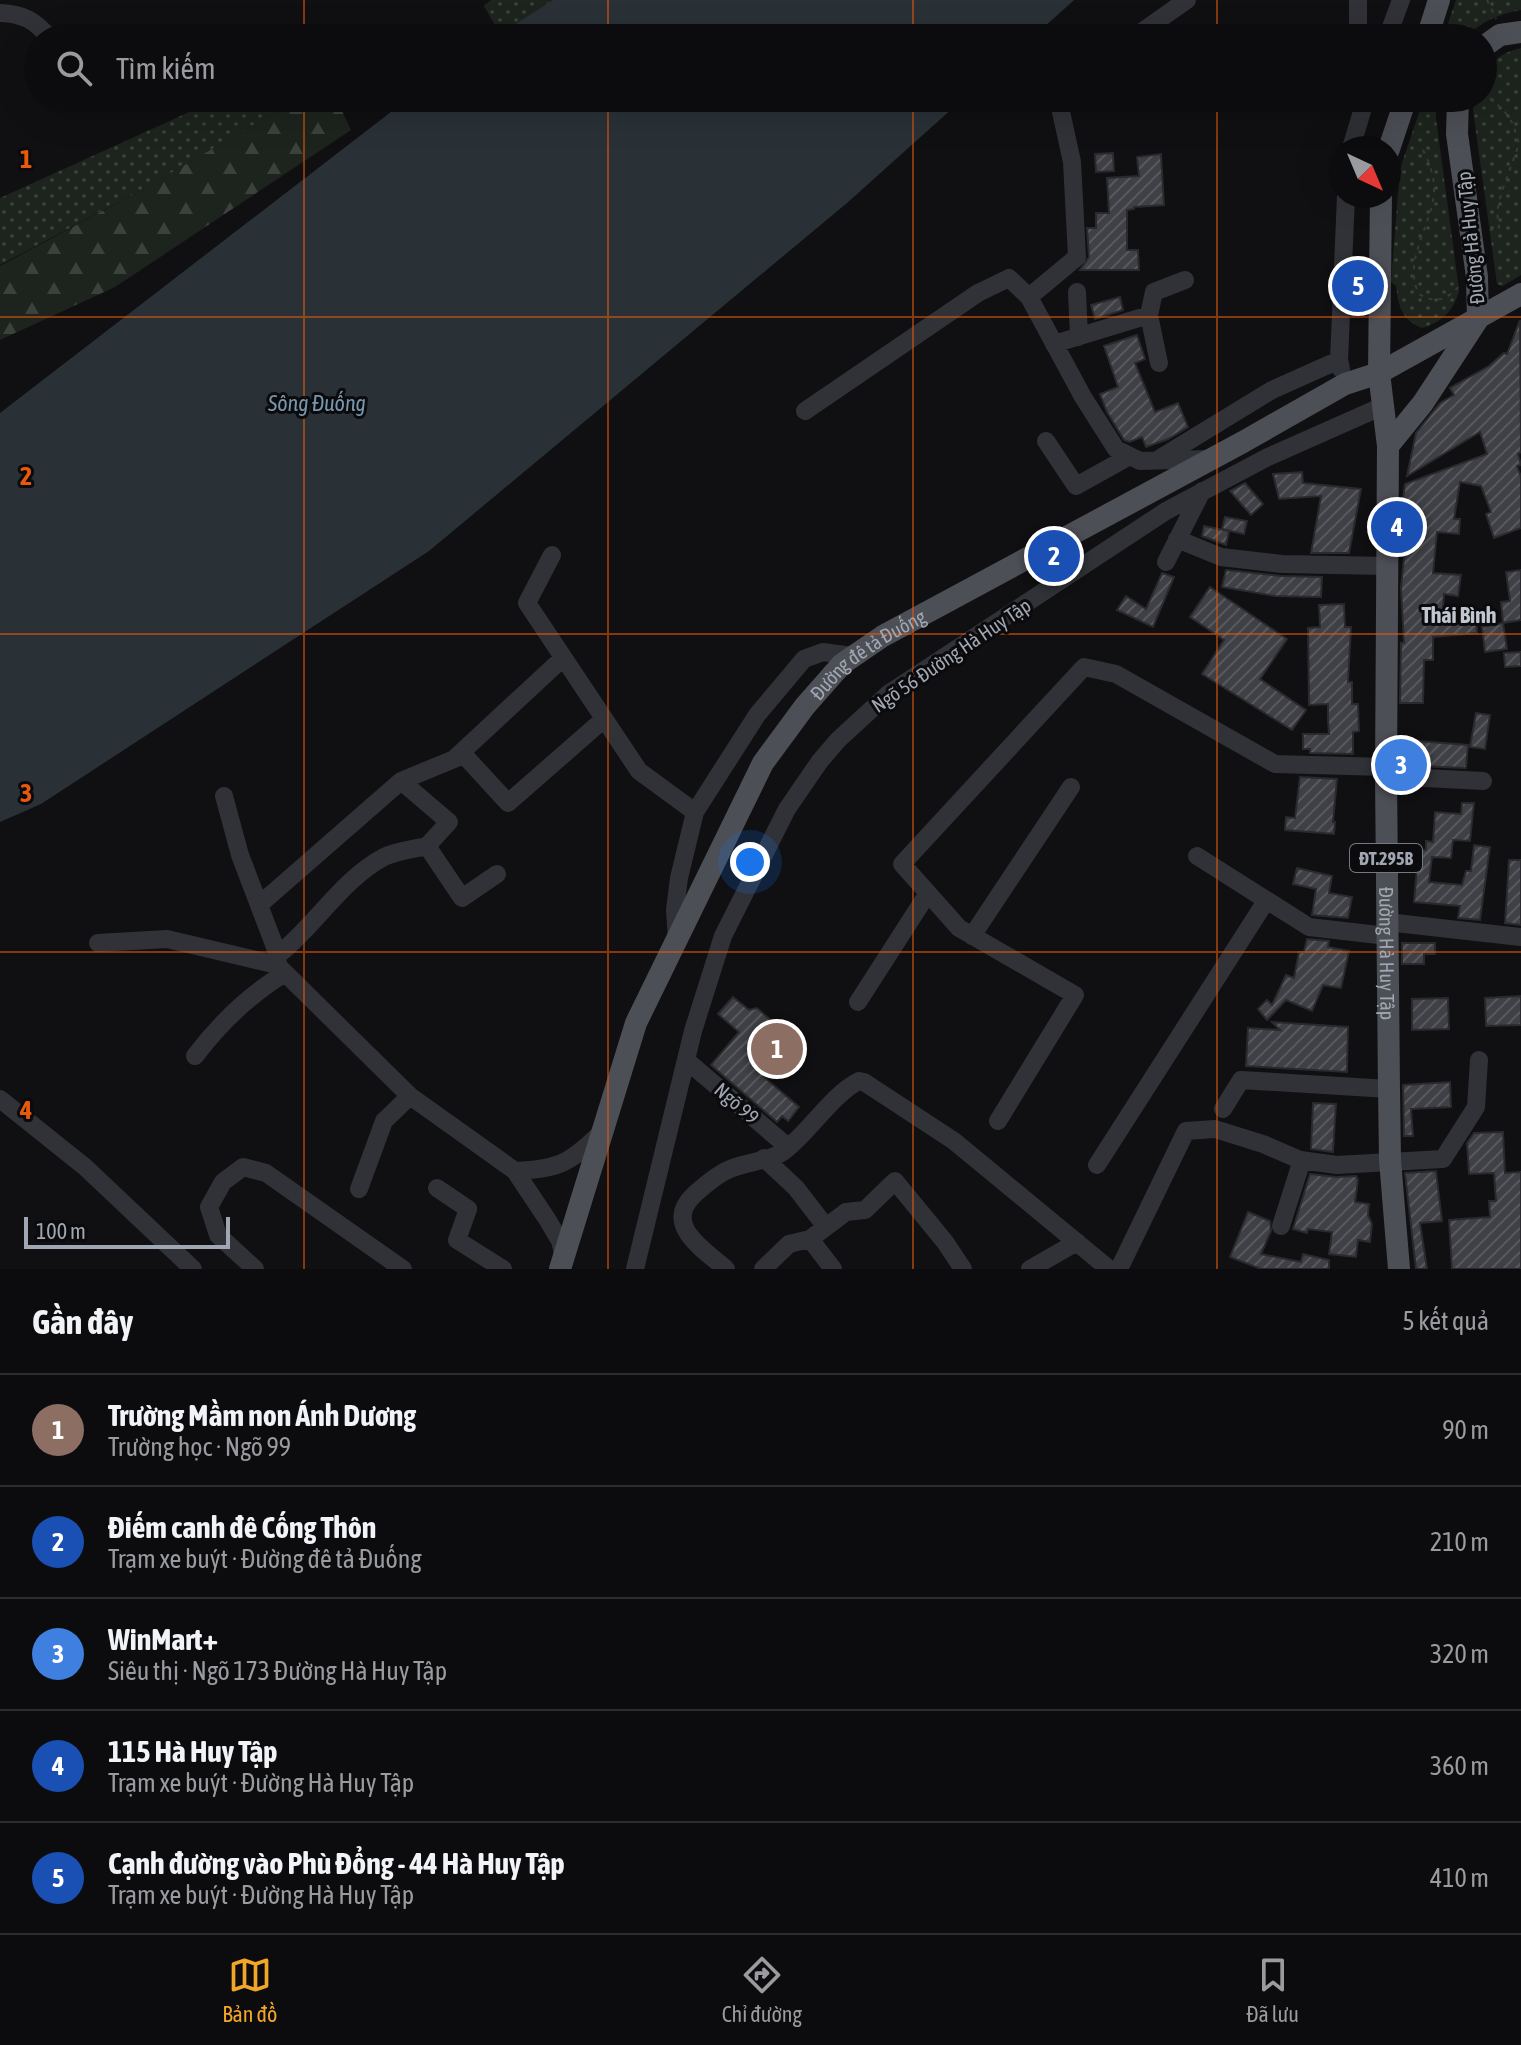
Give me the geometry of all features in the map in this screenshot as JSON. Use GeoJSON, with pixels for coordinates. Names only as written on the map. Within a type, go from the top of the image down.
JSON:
{"type":"FeatureCollection","features":[{"type":"Feature","properties":{"kind":"main road"},"geometry":{"type":"LineString","coordinates":[[1431,24],[1439,0]]}},
{"type":"Feature","properties":{"kind":"main road"},"geometry":{"type":"LineString","coordinates":[[1497,37],[1521,32]]}},
{"type":"Feature","properties":{"kind":"main road"},"geometry":{"type":"LineString","coordinates":[[1393,136],[1401,112]]}},
{"type":"Feature","properties":{"kind":"main road","name":"Đường Hà Huy Tập"},"geometry":{"type":"LineString","coordinates":[[1388,446],[1431,392],[1478,319],[1477,277],[1457,134],[1458,112]]}},
{"type":"Feature","properties":{"kind":"main road","name":"Đường Hà Huy Tập"},"geometry":{"type":"LineString","coordinates":[[1381,208],[1379,373],[1388,446],[1386,772],[1390,1160],[1399,1269]]}},
{"type":"Feature","properties":{"kind":"main road","name":"Đường đê tả Đuống"},"geometry":{"type":"LineString","coordinates":[[562,1263],[636,1023],[763,763],[805,706],[852,656],[883,636],[1345,384],[1379,373],[1521,294]]}},
{"type":"Feature","properties":{"kind":"street"},"geometry":{"type":"LineString","coordinates":[[1153,24],[1187,0]]}},
{"type":"Feature","properties":{"kind":"street"},"geometry":{"type":"LineString","coordinates":[[1358,0],[1358,24]]}},
{"type":"Feature","properties":{"kind":"street"},"geometry":{"type":"LineString","coordinates":[[1392,24],[1401,0]]}},
{"type":"Feature","properties":{"kind":"street"},"geometry":{"type":"LineString","coordinates":[[0,13],[17,14],[37,24]]}},
{"type":"Feature","properties":{"kind":"street"},"geometry":{"type":"LineString","coordinates":[[1029,297],[1077,257],[1072,162],[1062,112]]}},
{"type":"Feature","properties":{"kind":"street"},"geometry":{"type":"LineString","coordinates":[[1356,112],[1356,128]]}},
{"type":"Feature","properties":{"kind":"street"},"geometry":{"type":"LineString","coordinates":[[1354,136],[1361,112]]}},
{"type":"Feature","properties":{"kind":"street"},"geometry":{"type":"LineString","coordinates":[[1345,208],[1339,360],[1345,384]]}},
{"type":"Feature","properties":{"kind":"street"},"geometry":{"type":"LineString","coordinates":[[805,411],[978,293],[1009,278],[1029,297],[1116,449],[1140,461],[1209,459]]}},
{"type":"Feature","properties":{"kind":"street"},"geometry":{"type":"LineString","coordinates":[[1159,363],[1149,315],[1154,292],[1185,280]]}},
{"type":"Feature","properties":{"kind":"street"},"geometry":{"type":"LineString","coordinates":[[1077,292],[1079,337]]}},
{"type":"Feature","properties":{"kind":"street"},"geometry":{"type":"LineString","coordinates":[[1054,344],[1149,315]]}},
{"type":"Feature","properties":{"kind":"street"},"geometry":{"type":"LineString","coordinates":[[1156,460],[1272,390],[1339,360]]}},
{"type":"Feature","properties":{"kind":"street","name":"Ngõ 56 Đường Hà Huy Tập"},"geometry":{"type":"LineString","coordinates":[[635,1269],[686,1060],[723,936],[787,809],[838,740],[888,694],[1128,535],[1202,491],[1268,457],[1383,406]]}},
{"type":"Feature","properties":{"kind":"street"},"geometry":{"type":"LineString","coordinates":[[1046,441],[1076,486],[1130,456]]}},
{"type":"Feature","properties":{"kind":"street"},"geometry":{"type":"LineString","coordinates":[[1166,562],[1202,491]]}},
{"type":"Feature","properties":{"kind":"street"},"geometry":{"type":"LineString","coordinates":[[1177,539],[1221,557],[1282,564],[1387,566]]}},
{"type":"Feature","properties":{"kind":"street"},"geometry":{"type":"LineString","coordinates":[[552,555],[527,603],[639,771],[695,812]]}},
{"type":"Feature","properties":{"kind":"street"},"geometry":{"type":"LineString","coordinates":[[677,941],[675,910],[679,878],[695,812],[757,715],[804,659],[823,652],[852,656]]}},
{"type":"Feature","properties":{"kind":"street"},"geometry":{"type":"LineString","coordinates":[[454,759],[563,658]]}},
{"type":"Feature","properties":{"kind":"street"},"geometry":{"type":"LineString","coordinates":[[998,1121],[1075,995],[959,928],[902,864],[1084,667],[1116,674],[1275,764],[1483,781]]}},
{"type":"Feature","properties":{"kind":"street"},"geometry":{"type":"LineString","coordinates":[[259,905],[401,781],[464,755],[508,803],[604,719]]}},
{"type":"Feature","properties":{"kind":"street"},"geometry":{"type":"LineString","coordinates":[[195,1056],[280,964],[292,944],[342,888],[386,856],[427,846],[449,822],[401,781]]}},
{"type":"Feature","properties":{"kind":"street"},"geometry":{"type":"LineString","coordinates":[[972,936],[1071,787]]}},
{"type":"Feature","properties":{"kind":"street"},"geometry":{"type":"LineString","coordinates":[[224,796],[240,855],[280,964],[410,1096],[515,1171],[560,1241],[562,1263]]}},
{"type":"Feature","properties":{"kind":"street"},"geometry":{"type":"LineString","coordinates":[[427,846],[462,898],[497,874]]}},
{"type":"Feature","properties":{"kind":"street"},"geometry":{"type":"LineString","coordinates":[[1197,856],[1309,927],[1521,937]]}},
{"type":"Feature","properties":{"kind":"street"},"geometry":{"type":"LineString","coordinates":[[858,1002],[928,893]]}},
{"type":"Feature","properties":{"kind":"street"},"geometry":{"type":"LineString","coordinates":[[1097,1165],[1266,901]]}},
{"type":"Feature","properties":{"kind":"street"},"geometry":{"type":"LineString","coordinates":[[98,943],[167,939],[280,964]]}},
{"type":"Feature","properties":{"kind":"street","name":"Ngõ 99"},"geometry":{"type":"LineString","coordinates":[[686,1060],[788,1147]]}},
{"type":"Feature","properties":{"kind":"street"},"geometry":{"type":"LineString","coordinates":[[1119,1269],[1186,1131],[1215,1129],[1302,1160],[1337,1165],[1443,1159],[1476,1107],[1479,1060]]}},
{"type":"Feature","properties":{"kind":"street"},"geometry":{"type":"LineString","coordinates":[[1223,1109],[1241,1080],[1389,1089]]}},
{"type":"Feature","properties":{"kind":"street"},"geometry":{"type":"LineString","coordinates":[[726,1269],[684,1228],[682,1220],[690,1199],[729,1169],[781,1153],[855,1083],[864,1082],[954,1141],[1109,1269]]}},
{"type":"Feature","properties":{"kind":"street"},"geometry":{"type":"LineString","coordinates":[[359,1189],[384,1121],[410,1096]]}},
{"type":"Feature","properties":{"kind":"street"},"geometry":{"type":"LineString","coordinates":[[0,1099],[85,1167],[193,1269]]}},
{"type":"Feature","properties":{"kind":"street"},"geometry":{"type":"LineString","coordinates":[[515,1171],[534,1170],[571,1160],[603,1131]]}},
{"type":"Feature","properties":{"kind":"street"},"geometry":{"type":"LineString","coordinates":[[764,1158],[796,1188],[826,1227]]}},
{"type":"Feature","properties":{"kind":"street"},"geometry":{"type":"LineString","coordinates":[[1281,1226],[1302,1160]]}},
{"type":"Feature","properties":{"kind":"street"},"geometry":{"type":"LineString","coordinates":[[255,1269],[218,1235],[209,1207],[223,1182],[243,1167],[266,1173],[403,1269]]}},
{"type":"Feature","properties":{"kind":"street"},"geometry":{"type":"LineString","coordinates":[[763,1269],[789,1244],[810,1239],[846,1212],[865,1210],[895,1181],[963,1269]]}},
{"type":"Feature","properties":{"kind":"street"},"geometry":{"type":"LineString","coordinates":[[437,1188],[468,1209],[457,1240],[503,1269]]}},
{"type":"Feature","properties":{"kind":"street"},"geometry":{"type":"LineString","coordinates":[[646,1224],[682,1220]]}},
{"type":"Feature","properties":{"kind":"street"},"geometry":{"type":"LineString","coordinates":[[810,1239],[833,1269]]}},
{"type":"Feature","properties":{"kind":"street"},"geometry":{"type":"LineString","coordinates":[[1030,1269],[1077,1242]]}},
{"type":"Feature","properties":{"kind":"path"},"geometry":{"type":"LineString","coordinates":[[1487,0],[1497,20]]}},
{"type":"Feature","properties":{"kind":"path"},"geometry":{"type":"LineString","coordinates":[[1485,232],[1499,228],[1497,212],[1501,194],[1519,144],[1513,124],[1497,104]]}},
{"type":"Feature","properties":{"kind":"path"},"geometry":{"type":"LineString","coordinates":[[1423,150],[1435,189],[1425,233],[1413,266],[1413,281],[1419,294],[1435,300],[1443,300],[1460,285]]}},
{"type":"Feature","properties":{"kind":"green space"},"geometry":{"type":"Polygon","coordinates":[[[491,0],[553,0],[516,24],[494,24],[484,6],[491,0]]]}},
{"type":"Feature","properties":{"kind":"green space"},"geometry":{"type":"Polygon","coordinates":[[[1456,0],[1521,0],[1521,10],[1483,24],[1448,24],[1456,0]]]}},
{"type":"Feature","properties":{"kind":"green space"},"geometry":{"type":"Polygon","coordinates":[[[1521,48],[1521,275],[1503,286],[1497,284],[1473,112],[1497,112],[1497,59],[1521,48]]]}},
{"type":"Feature","properties":{"kind":"green space"},"geometry":{"type":"Polygon","coordinates":[[[189,112],[276,112],[147,187],[0,265],[0,198],[189,112]]]}},
{"type":"Feature","properties":{"kind":"green space"},"geometry":{"type":"Polygon","coordinates":[[[276,112],[343,112],[351,130],[115,287],[0,340],[0,266],[147,187],[276,112]]]}},
{"type":"Feature","properties":{"kind":"green space"},"geometry":{"type":"Polygon","coordinates":[[[1419,112],[1436,112],[1459,290],[1446,315],[1422,328],[1405,316],[1396,286],[1391,282],[1397,208],[1401,208],[1401,166],[1419,112]]]}},
{"type":"Feature","properties":{"kind":"water"},"geometry":{"type":"Polygon","coordinates":[[[553,0],[1074,0],[1047,24],[515,24],[553,0]]]}},
{"type":"Feature","properties":{"kind":"water","name":"Sông Đuống"},"geometry":{"type":"Polygon","coordinates":[[[391,112],[948,112],[847,203],[429,551],[41,804],[0,822],[0,413],[391,112]]]}},
{"type":"Feature","properties":{"kind":"building"},"geometry":{"type":"Polygon","coordinates":[[[1113,153],[1114,171],[1096,172],[1095,154],[1113,153]]]}},
{"type":"Feature","properties":{"kind":"building"},"geometry":{"type":"Polygon","coordinates":[[[1161,154],[1164,205],[1127,210],[1127,250],[1138,250],[1139,270],[1080,270],[1089,257],[1087,228],[1096,228],[1096,213],[1109,213],[1107,178],[1139,176],[1137,157],[1161,154]]]}},
{"type":"Feature","properties":{"kind":"building"},"geometry":{"type":"Polygon","coordinates":[[[1120,297],[1123,310],[1095,319],[1091,305],[1120,297]]]}},
{"type":"Feature","properties":{"kind":"building"},"geometry":{"type":"Polygon","coordinates":[[[1520,320],[1521,452],[1518,454],[1521,465],[1517,466],[1521,477],[1521,528],[1494,538],[1486,514],[1491,512],[1481,486],[1460,482],[1454,519],[1460,519],[1459,534],[1437,532],[1433,573],[1461,575],[1458,596],[1444,594],[1442,620],[1476,618],[1477,633],[1433,637],[1433,660],[1424,660],[1423,703],[1400,703],[1401,643],[1404,643],[1401,588],[1409,507],[1402,506],[1405,484],[1487,454],[1480,432],[1407,476],[1416,433],[1440,403],[1454,395],[1450,388],[1507,354],[1520,320]]]}},
{"type":"Feature","properties":{"kind":"building"},"geometry":{"type":"Polygon","coordinates":[[[1137,335],[1145,359],[1135,363],[1155,412],[1178,403],[1188,427],[1146,447],[1142,437],[1129,442],[1124,440],[1100,394],[1118,387],[1104,346],[1137,335]]]}},
{"type":"Feature","properties":{"kind":"building"},"geometry":{"type":"Polygon","coordinates":[[[1302,472],[1303,483],[1361,489],[1349,553],[1311,553],[1321,496],[1279,499],[1273,474],[1302,472]]]}},
{"type":"Feature","properties":{"kind":"building"},"geometry":{"type":"Polygon","coordinates":[[[1245,483],[1263,504],[1251,515],[1230,491],[1245,483]]]}},
{"type":"Feature","properties":{"kind":"building"},"geometry":{"type":"Polygon","coordinates":[[[1225,517],[1247,521],[1244,534],[1222,529],[1225,517]]]}},
{"type":"Feature","properties":{"kind":"building"},"geometry":{"type":"Polygon","coordinates":[[[1204,526],[1229,531],[1226,545],[1202,536],[1204,526]]]}},
{"type":"Feature","properties":{"kind":"building"},"geometry":{"type":"Polygon","coordinates":[[[1226,570],[1322,577],[1321,597],[1275,596],[1222,587],[1226,570]]]}},
{"type":"Feature","properties":{"kind":"building"},"geometry":{"type":"Polygon","coordinates":[[[1521,570],[1521,620],[1503,623],[1501,602],[1510,601],[1506,572],[1521,570]]]}},
{"type":"Feature","properties":{"kind":"building"},"geometry":{"type":"Polygon","coordinates":[[[1162,573],[1174,577],[1153,627],[1117,610],[1126,596],[1146,609],[1162,573]]]}},
{"type":"Feature","properties":{"kind":"building"},"geometry":{"type":"Polygon","coordinates":[[[1210,587],[1287,639],[1260,679],[1306,710],[1292,730],[1202,674],[1224,640],[1190,617],[1210,587]]]}},
{"type":"Feature","properties":{"kind":"building"},"geometry":{"type":"Polygon","coordinates":[[[1344,604],[1345,627],[1351,627],[1348,682],[1352,682],[1352,704],[1358,704],[1359,731],[1353,732],[1353,754],[1310,753],[1310,749],[1303,749],[1303,734],[1329,734],[1328,704],[1309,705],[1308,628],[1320,627],[1319,605],[1344,604]]]}},
{"type":"Feature","properties":{"kind":"building"},"geometry":{"type":"Polygon","coordinates":[[[1503,623],[1507,649],[1485,652],[1482,627],[1503,623]]]}},
{"type":"Feature","properties":{"kind":"building"},"geometry":{"type":"Polygon","coordinates":[[[1521,652],[1521,666],[1505,667],[1504,653],[1521,652]]]}},
{"type":"Feature","properties":{"kind":"building"},"geometry":{"type":"Polygon","coordinates":[[[1476,713],[1490,715],[1485,749],[1470,747],[1476,713]]]}},
{"type":"Feature","properties":{"kind":"building"},"geometry":{"type":"Polygon","coordinates":[[[1418,741],[1468,745],[1466,768],[1417,766],[1418,741]]]}},
{"type":"Feature","properties":{"kind":"building"},"geometry":{"type":"Polygon","coordinates":[[[1300,777],[1337,779],[1334,834],[1285,830],[1286,817],[1295,818],[1300,777]]]}},
{"type":"Feature","properties":{"kind":"building"},"geometry":{"type":"Polygon","coordinates":[[[1462,803],[1474,803],[1470,841],[1453,840],[1451,858],[1432,857],[1429,882],[1462,885],[1466,871],[1471,871],[1474,845],[1490,847],[1480,920],[1458,918],[1460,906],[1414,902],[1417,868],[1405,867],[1406,848],[1426,850],[1426,841],[1433,842],[1435,812],[1461,814],[1462,803]]]}},
{"type":"Feature","properties":{"kind":"building"},"geometry":{"type":"Polygon","coordinates":[[[1509,860],[1521,860],[1521,925],[1505,923],[1509,860]]]}},
{"type":"Feature","properties":{"kind":"building"},"geometry":{"type":"Polygon","coordinates":[[[1297,868],[1332,876],[1329,893],[1352,897],[1348,918],[1312,915],[1316,889],[1293,884],[1297,868]]]}},
{"type":"Feature","properties":{"kind":"building"},"geometry":{"type":"Polygon","coordinates":[[[1307,939],[1329,941],[1328,947],[1349,951],[1341,988],[1323,985],[1312,1011],[1286,1000],[1267,1020],[1258,1009],[1267,1000],[1272,1005],[1286,975],[1294,978],[1299,952],[1304,952],[1307,939]]]}},
{"type":"Feature","properties":{"kind":"building"},"geometry":{"type":"Polygon","coordinates":[[[1402,943],[1435,943],[1435,954],[1424,954],[1424,964],[1402,964],[1402,943]]]}},
{"type":"Feature","properties":{"kind":"building"},"geometry":{"type":"Polygon","coordinates":[[[1521,996],[1521,1025],[1486,1026],[1485,998],[1521,996]]]}},
{"type":"Feature","properties":{"kind":"building"},"geometry":{"type":"Polygon","coordinates":[[[733,997],[749,1010],[757,1008],[795,1042],[764,1077],[799,1107],[788,1121],[782,1116],[777,1122],[711,1065],[739,1032],[718,1014],[733,997]]]}},
{"type":"Feature","properties":{"kind":"building"},"geometry":{"type":"Polygon","coordinates":[[[1448,998],[1449,1029],[1412,1030],[1412,999],[1448,998]]]}},
{"type":"Feature","properties":{"kind":"building"},"geometry":{"type":"Polygon","coordinates":[[[1272,1022],[1348,1027],[1347,1072],[1246,1066],[1248,1028],[1280,1030],[1272,1022]]]}},
{"type":"Feature","properties":{"kind":"building"},"geometry":{"type":"Polygon","coordinates":[[[1450,1082],[1451,1107],[1411,1109],[1413,1136],[1404,1136],[1403,1085],[1450,1082]]]}},
{"type":"Feature","properties":{"kind":"building"},"geometry":{"type":"Polygon","coordinates":[[[1313,1103],[1336,1104],[1333,1152],[1311,1149],[1313,1103]]]}},
{"type":"Feature","properties":{"kind":"building"},"geometry":{"type":"Polygon","coordinates":[[[1503,1132],[1505,1173],[1521,1172],[1521,1269],[1452,1269],[1449,1220],[1490,1217],[1489,1201],[1496,1201],[1494,1173],[1469,1174],[1467,1143],[1474,1133],[1503,1132]]]}},
{"type":"Feature","properties":{"kind":"building"},"geometry":{"type":"Polygon","coordinates":[[[1436,1171],[1442,1221],[1420,1223],[1427,1269],[1416,1269],[1405,1173],[1436,1171]]]}},
{"type":"Feature","properties":{"kind":"building"},"geometry":{"type":"Polygon","coordinates":[[[1310,1174],[1356,1176],[1355,1202],[1369,1204],[1368,1215],[1372,1224],[1370,1242],[1358,1240],[1356,1257],[1329,1254],[1332,1232],[1308,1229],[1307,1233],[1293,1229],[1310,1174]]]}},
{"type":"Feature","properties":{"kind":"building"},"geometry":{"type":"Polygon","coordinates":[[[1248,1212],[1270,1221],[1271,1231],[1261,1254],[1301,1262],[1303,1254],[1329,1260],[1329,1269],[1261,1269],[1230,1257],[1248,1212]]]}},
{"type":"Feature","properties":{"kind":"place","name":"Cạnh đường vào Phù Đổng - 44 Hà Huy Tập"},"geometry":{"type":"Point","coordinates":[1358,286]}},
{"type":"Feature","properties":{"kind":"place","name":"115 Hà Huy Tập"},"geometry":{"type":"Point","coordinates":[1397,527]}},
{"type":"Feature","properties":{"kind":"place","name":"Điếm canh đê Cống Thôn"},"geometry":{"type":"Point","coordinates":[1054,556]}},
{"type":"Feature","properties":{"kind":"place","name":"WinMart+"},"geometry":{"type":"Point","coordinates":[1401,765]}},
{"type":"Feature","properties":{"kind":"place","name":"Trường Mầm non Ánh Dương"},"geometry":{"type":"Point","coordinates":[777,1049]}},
{"type":"Feature","properties":{"kind":"district","name":"Thái Bình"},"geometry":{"type":"Point","coordinates":[1459,615]}}]}
